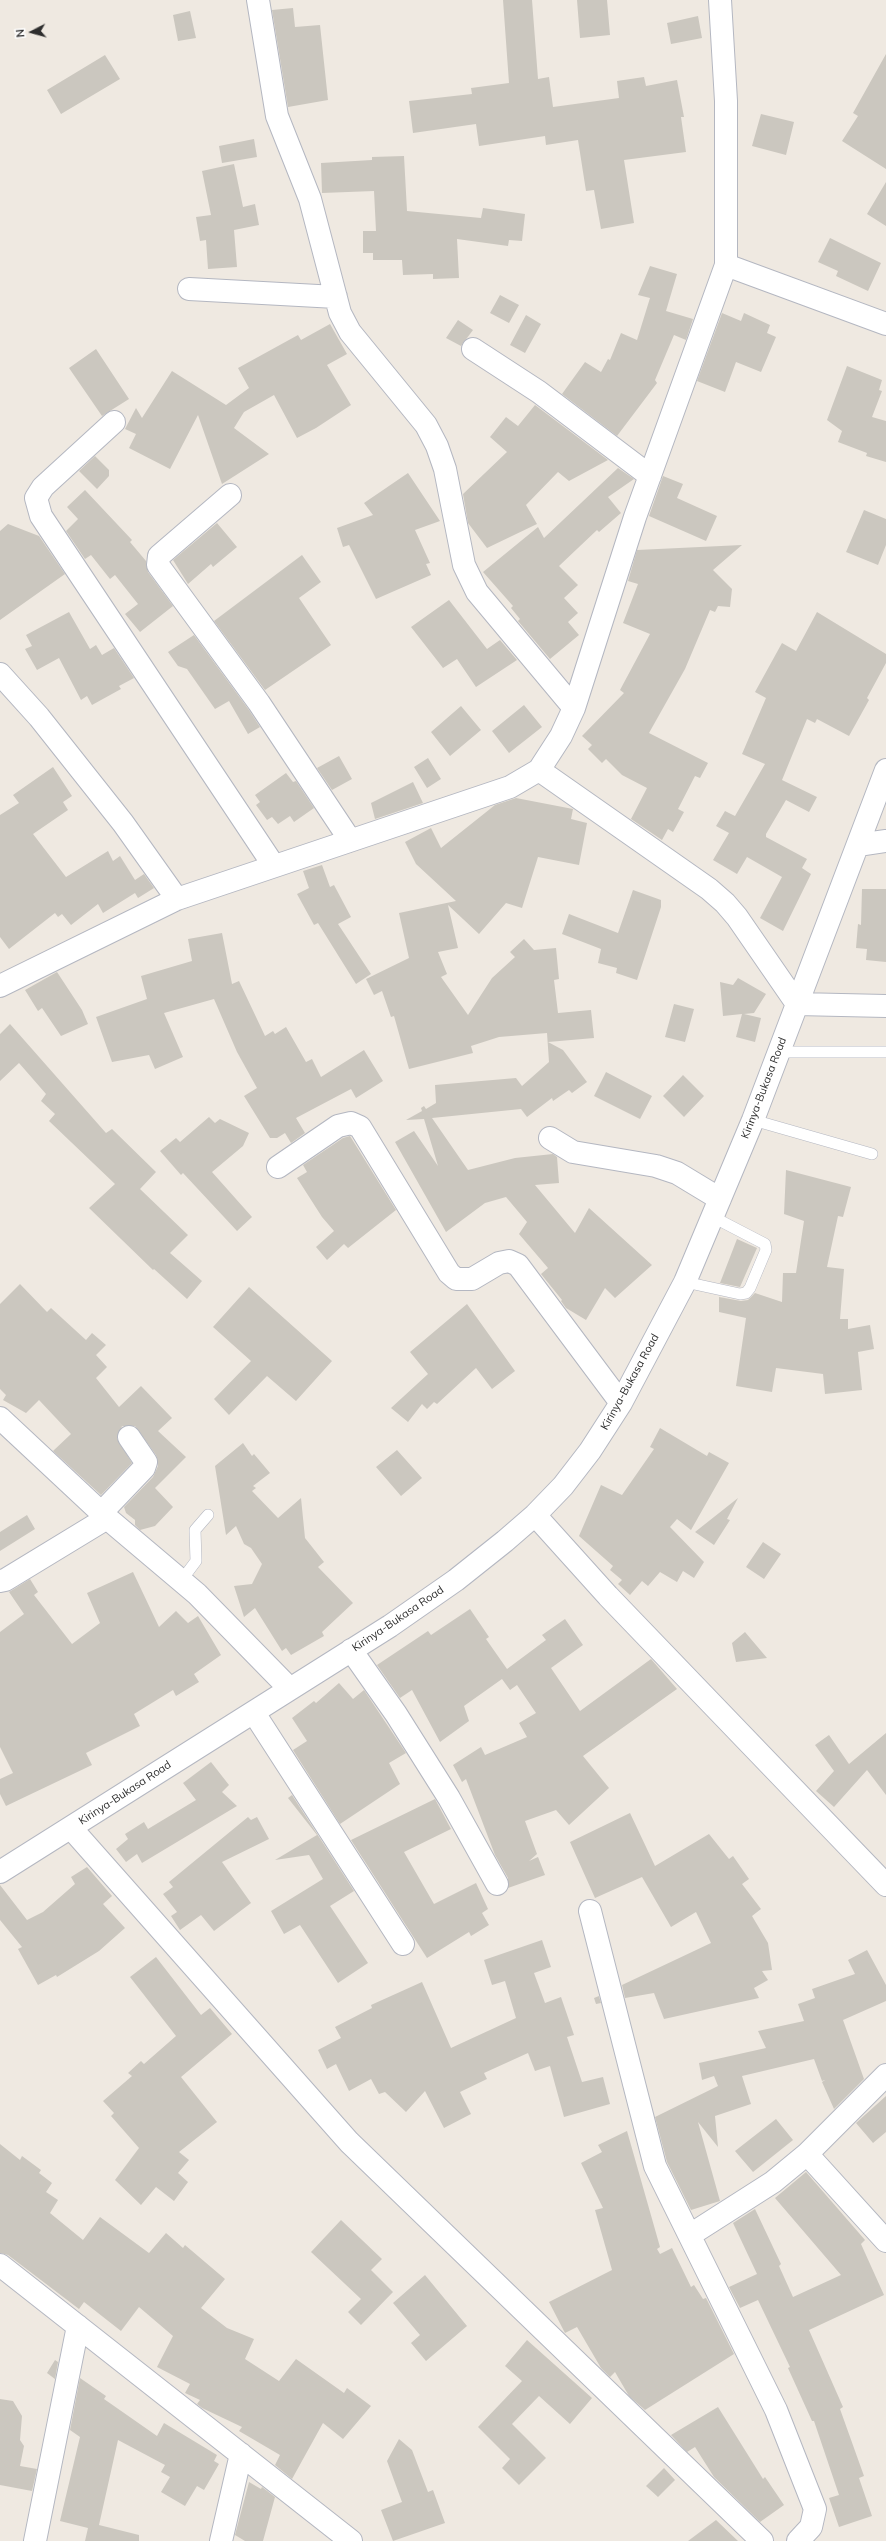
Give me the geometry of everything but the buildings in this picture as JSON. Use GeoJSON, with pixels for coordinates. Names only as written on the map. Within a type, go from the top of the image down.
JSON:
{"type":"FeatureCollection","features":[{"type":"Feature","properties":{"kind":"street"},"geometry":{"type":"LineString","coordinates":[[258,0],[278,116],[310,199],[340,313],[350,332],[426,426],[437,446],[445,469],[464,566],[477,592],[574,708]]}},
{"type":"Feature","properties":{"kind":"street"},"geometry":{"type":"LineString","coordinates":[[0,986],[176,899],[510,787],[539,770],[561,736],[574,708],[650,476],[726,265],[726,101],[720,0]]}},
{"type":"Feature","properties":{"kind":"street"},"geometry":{"type":"LineString","coordinates":[[726,265],[886,324]]}},
{"type":"Feature","properties":{"kind":"street"},"geometry":{"type":"LineString","coordinates":[[189,289],[336,297]]}},
{"type":"Feature","properties":{"kind":"street"},"geometry":{"type":"LineString","coordinates":[[473,348],[539,392],[650,476]]}},
{"type":"Feature","properties":{"kind":"street"},"geometry":{"type":"LineString","coordinates":[[114,422],[43,486],[36,498],[41,516],[274,866]]}},
{"type":"Feature","properties":{"kind":"street"},"geometry":{"type":"LineString","coordinates":[[230,496],[159,556],[158,565],[259,703],[350,840]]}},
{"type":"Feature","properties":{"kind":"street"},"geometry":{"type":"LineString","coordinates":[[0,674],[39,717],[118,817],[176,899]]}},
{"type":"Feature","properties":{"kind":"street"},"geometry":{"type":"LineString","coordinates":[[539,770],[709,889],[725,903],[737,917],[797,1004],[886,1006]]}},
{"type":"Feature","properties":{"kind":"street","name":"Kirinya-Bukasa Road"},"geometry":{"type":"LineString","coordinates":[[0,1872],[290,1690],[456,1580],[535,1515],[563,1486],[590,1450],[620,1403],[685,1282],[753,1120],[886,770]]}},
{"type":"Feature","properties":{"kind":"street"},"geometry":{"type":"LineString","coordinates":[[858,845],[886,840]]}},
{"type":"Feature","properties":{"kind":"street"},"geometry":{"type":"LineString","coordinates":[[278,1167],[338,1126],[351,1123],[360,1127],[456,1280],[472,1279],[499,1263],[508,1261],[518,1265],[620,1403]]}},
{"type":"Feature","properties":{"kind":"street"},"geometry":{"type":"LineString","coordinates":[[550,1138],[573,1152],[656,1166],[677,1173],[717,1208]]}},
{"type":"Feature","properties":{"kind":"street"},"geometry":{"type":"LineString","coordinates":[[0,1418],[105,1515],[197,1594],[290,1690]]}},
{"type":"Feature","properties":{"kind":"street"},"geometry":{"type":"LineString","coordinates":[[0,1581],[6,1580],[105,1515],[144,1468],[146,1462],[129,1437]]}},
{"type":"Feature","properties":{"kind":"street"},"geometry":{"type":"LineString","coordinates":[[535,1515],[608,1596],[886,1885]]}},
{"type":"Feature","properties":{"kind":"street"},"geometry":{"type":"LineString","coordinates":[[350,1650],[396,1714],[449,1798],[498,1884]]}},
{"type":"Feature","properties":{"kind":"street"},"geometry":{"type":"LineString","coordinates":[[254,1713],[403,1944]]}},
{"type":"Feature","properties":{"kind":"street"},"geometry":{"type":"LineString","coordinates":[[71,1828],[349,2142],[762,2541]]}},
{"type":"Feature","properties":{"kind":"street"},"geometry":{"type":"LineString","coordinates":[[590,1911],[655,2166],[776,2410],[815,2509],[811,2527],[798,2541]]}},
{"type":"Feature","properties":{"kind":"street"},"geometry":{"type":"LineString","coordinates":[[690,2235],[773,2182],[807,2154],[886,2075]]}},
{"type":"Feature","properties":{"kind":"street"},"geometry":{"type":"LineString","coordinates":[[807,2154],[886,2241]]}},
{"type":"Feature","properties":{"kind":"street"},"geometry":{"type":"LineString","coordinates":[[0,2265],[351,2541]]}},
{"type":"Feature","properties":{"kind":"street"},"geometry":{"type":"LineString","coordinates":[[35,2541],[78,2326]]}},
{"type":"Feature","properties":{"kind":"street"},"geometry":{"type":"LineString","coordinates":[[221,2541],[241,2454]]}},
{"type":"Feature","properties":{"kind":"lane"},"geometry":{"type":"LineString","coordinates":[[778,1052],[886,1052]]}},
{"type":"Feature","properties":{"kind":"lane"},"geometry":{"type":"LineString","coordinates":[[753,1120],[872,1154]]}},
{"type":"Feature","properties":{"kind":"lane"},"geometry":{"type":"LineString","coordinates":[[685,1282],[740,1294],[746,1293],[750,1288],[766,1250],[765,1244],[717,1208]]}},
{"type":"Feature","properties":{"kind":"lane"},"geometry":{"type":"LineString","coordinates":[[181,1581],[196,1561],[195,1530],[208,1515]]}}]}
